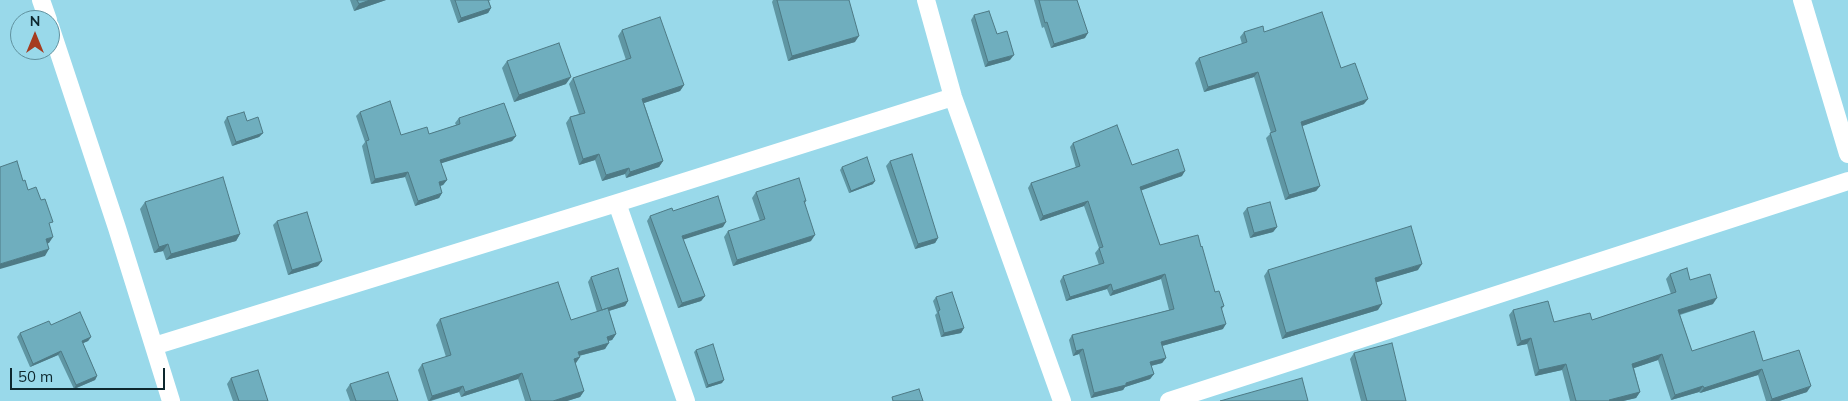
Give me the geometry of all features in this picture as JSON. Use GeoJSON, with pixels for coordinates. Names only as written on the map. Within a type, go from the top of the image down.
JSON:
{"type":"FeatureCollection","features":[{"type":"Feature","properties":{"kind":"street"},"geometry":{"type":"LineString","coordinates":[[926,0],[953,97],[1062,401]]}},
{"type":"Feature","properties":{"kind":"street"},"geometry":{"type":"LineString","coordinates":[[1802,0],[1848,154]]}},
{"type":"Feature","properties":{"kind":"street"},"geometry":{"type":"LineString","coordinates":[[60,56],[117,228],[171,401]]}},
{"type":"Feature","properties":{"kind":"street"},"geometry":{"type":"LineString","coordinates":[[154,346],[953,97]]}},
{"type":"Feature","properties":{"kind":"street"},"geometry":{"type":"LineString","coordinates":[[1169,401],[1848,181]]}},
{"type":"Feature","properties":{"kind":"street"},"geometry":{"type":"LineString","coordinates":[[617,203],[686,401]]}},
{"type":"Feature","properties":{"kind":"building"},"geometry":{"type":"Polygon","coordinates":[[[357,0],[370,0],[359,4],[357,0]]]}},
{"type":"Feature","properties":{"kind":"building"},"geometry":{"type":"Polygon","coordinates":[[[455,0],[488,0],[491,8],[461,18],[455,0]]]}},
{"type":"Feature","properties":{"kind":"building"},"geometry":{"type":"Polygon","coordinates":[[[777,0],[849,0],[859,36],[792,56],[777,0]]]}},
{"type":"Feature","properties":{"kind":"building"},"geometry":{"type":"Polygon","coordinates":[[[1039,0],[1077,0],[1088,33],[1054,44],[1047,22],[1045,23],[1039,0]]]}},
{"type":"Feature","properties":{"kind":"building"},"geometry":{"type":"Polygon","coordinates":[[[989,11],[997,34],[1007,31],[1014,55],[988,62],[974,15],[989,11]]]}},
{"type":"Feature","properties":{"kind":"building"},"geometry":{"type":"Polygon","coordinates":[[[1322,12],[1341,68],[1355,63],[1368,99],[1301,122],[1320,186],[1289,195],[1270,133],[1276,131],[1258,72],[1208,87],[1199,58],[1247,42],[1244,32],[1263,26],[1264,32],[1322,12]]]}},
{"type":"Feature","properties":{"kind":"building"},"geometry":{"type":"Polygon","coordinates":[[[660,17],[684,85],[642,99],[663,161],[630,172],[629,168],[606,175],[599,154],[583,159],[570,117],[585,113],[573,78],[631,58],[622,30],[660,17]]]}},
{"type":"Feature","properties":{"kind":"building"},"geometry":{"type":"Polygon","coordinates":[[[559,43],[571,77],[519,95],[507,61],[559,43]]]}},
{"type":"Feature","properties":{"kind":"building"},"geometry":{"type":"Polygon","coordinates":[[[390,101],[401,135],[427,127],[429,134],[460,124],[459,118],[504,103],[516,136],[440,160],[447,180],[439,182],[442,193],[418,201],[408,172],[375,179],[366,141],[369,140],[360,112],[390,101]]]}},
{"type":"Feature","properties":{"kind":"building"},"geometry":{"type":"Polygon","coordinates":[[[244,112],[247,121],[258,117],[263,133],[236,142],[227,117],[244,112]]]}},
{"type":"Feature","properties":{"kind":"building"},"geometry":{"type":"Polygon","coordinates":[[[1117,125],[1132,165],[1178,149],[1185,171],[1140,187],[1160,245],[1198,235],[1215,292],[1219,291],[1224,306],[1221,307],[1226,324],[1161,342],[1166,358],[1150,362],[1154,374],[1126,383],[1126,385],[1094,393],[1083,349],[1076,351],[1072,335],[1174,309],[1165,274],[1113,291],[1111,284],[1070,297],[1063,276],[1104,263],[1099,248],[1103,247],[1088,201],[1043,216],[1031,183],[1080,166],[1073,143],[1117,125]]]}},
{"type":"Feature","properties":{"kind":"building"},"geometry":{"type":"Polygon","coordinates":[[[912,154],[938,238],[918,244],[890,161],[912,154]]]}},
{"type":"Feature","properties":{"kind":"building"},"geometry":{"type":"Polygon","coordinates":[[[867,157],[875,181],[851,191],[842,167],[867,157]]]}},
{"type":"Feature","properties":{"kind":"building"},"geometry":{"type":"Polygon","coordinates":[[[17,161],[28,190],[36,187],[41,200],[45,199],[53,222],[49,223],[53,237],[46,239],[49,249],[0,264],[0,167],[17,161]]]}},
{"type":"Feature","properties":{"kind":"building"},"geometry":{"type":"Polygon","coordinates":[[[223,177],[240,234],[171,254],[168,244],[159,247],[145,202],[223,177]]]}},
{"type":"Feature","properties":{"kind":"building"},"geometry":{"type":"Polygon","coordinates":[[[799,178],[815,235],[737,260],[728,231],[765,219],[756,192],[799,178]]]}},
{"type":"Feature","properties":{"kind":"building"},"geometry":{"type":"Polygon","coordinates":[[[718,196],[726,222],[682,236],[705,296],[682,303],[650,216],[672,208],[673,211],[718,196]]]}},
{"type":"Feature","properties":{"kind":"building"},"geometry":{"type":"Polygon","coordinates":[[[1270,202],[1277,227],[1254,233],[1247,208],[1270,202]]]}},
{"type":"Feature","properties":{"kind":"building"},"geometry":{"type":"Polygon","coordinates":[[[307,212],[322,261],[292,270],[277,221],[307,212]]]}},
{"type":"Feature","properties":{"kind":"building"},"geometry":{"type":"Polygon","coordinates":[[[1411,226],[1422,264],[1375,278],[1382,304],[1286,333],[1268,270],[1411,226]]]}},
{"type":"Feature","properties":{"kind":"building"},"geometry":{"type":"Polygon","coordinates":[[[618,268],[628,301],[602,310],[591,277],[618,268]]]}},
{"type":"Feature","properties":{"kind":"building"},"geometry":{"type":"Polygon","coordinates":[[[1687,268],[1690,280],[1710,274],[1717,298],[1678,310],[1692,351],[1754,331],[1763,361],[1799,350],[1811,386],[1772,399],[1762,369],[1704,388],[1703,386],[1675,395],[1662,354],[1632,364],[1640,392],[1610,401],[1576,401],[1566,364],[1539,370],[1531,338],[1521,341],[1513,310],[1548,301],[1554,322],[1590,313],[1592,320],[1676,292],[1670,274],[1687,268]]]}},
{"type":"Feature","properties":{"kind":"building"},"geometry":{"type":"Polygon","coordinates":[[[558,282],[571,320],[608,308],[616,334],[607,337],[609,343],[578,352],[580,357],[574,359],[584,391],[553,401],[531,401],[522,373],[465,392],[463,386],[432,396],[422,364],[451,355],[440,319],[558,282]]]}},
{"type":"Feature","properties":{"kind":"building"},"geometry":{"type":"Polygon","coordinates":[[[952,292],[964,328],[944,333],[936,297],[952,292]]]}},
{"type":"Feature","properties":{"kind":"building"},"geometry":{"type":"Polygon","coordinates":[[[80,312],[91,337],[82,341],[97,376],[76,385],[61,351],[33,364],[20,333],[49,321],[51,325],[80,312]]]}},
{"type":"Feature","properties":{"kind":"building"},"geometry":{"type":"Polygon","coordinates":[[[1392,343],[1406,401],[1367,401],[1354,353],[1392,343]]]}},
{"type":"Feature","properties":{"kind":"building"},"geometry":{"type":"Polygon","coordinates":[[[713,344],[724,380],[708,385],[696,350],[713,344]]]}},
{"type":"Feature","properties":{"kind":"building"},"geometry":{"type":"Polygon","coordinates":[[[258,370],[268,401],[239,401],[231,378],[258,370]]]}},
{"type":"Feature","properties":{"kind":"building"},"geometry":{"type":"Polygon","coordinates":[[[388,372],[398,401],[356,401],[350,384],[388,372]]]}},
{"type":"Feature","properties":{"kind":"building"},"geometry":{"type":"Polygon","coordinates":[[[1302,378],[1308,401],[1220,401],[1302,378]]]}},
{"type":"Feature","properties":{"kind":"building"},"geometry":{"type":"Polygon","coordinates":[[[919,389],[923,401],[893,401],[892,397],[919,389]]]}}]}
